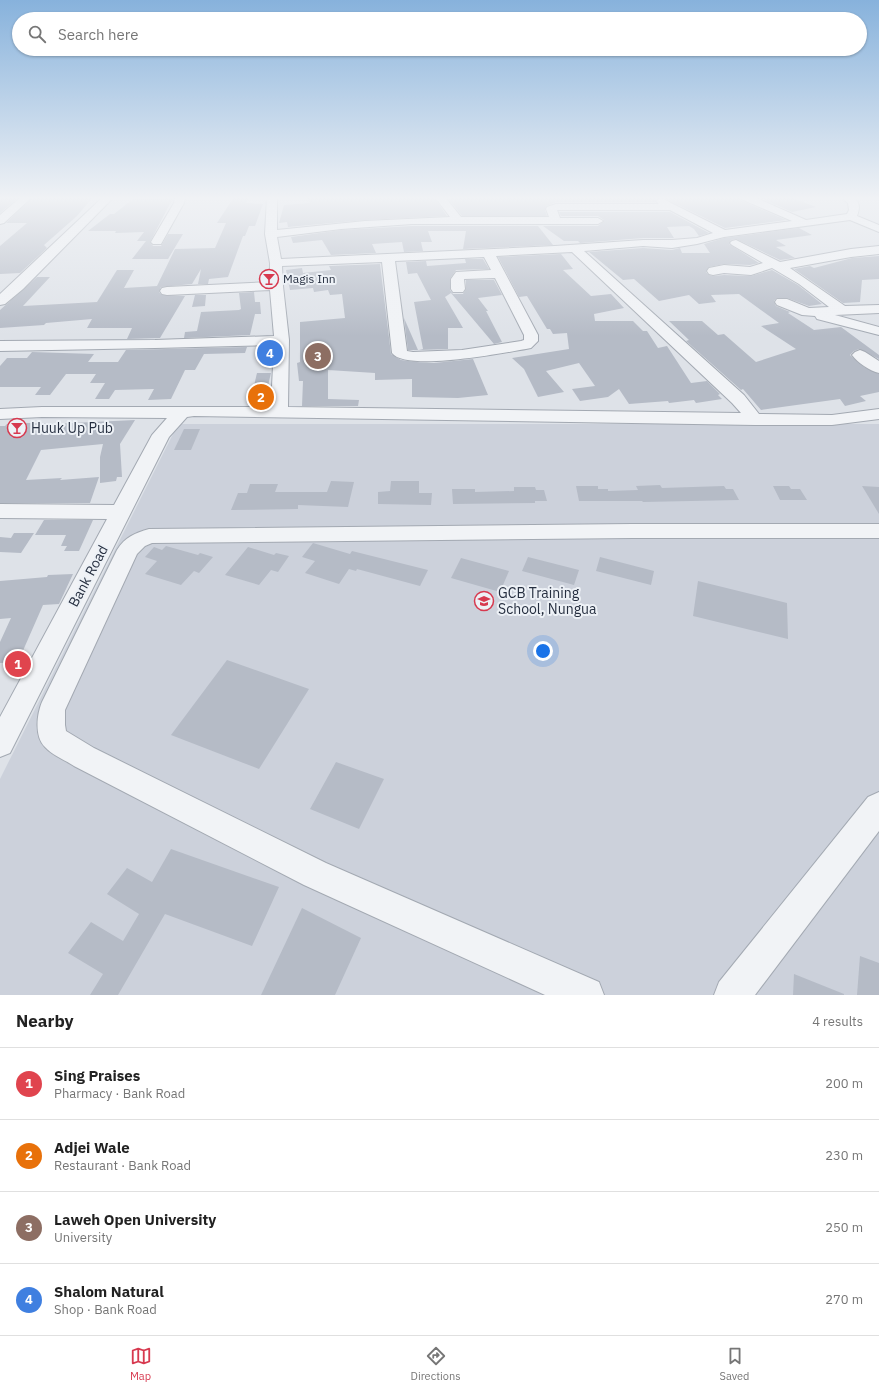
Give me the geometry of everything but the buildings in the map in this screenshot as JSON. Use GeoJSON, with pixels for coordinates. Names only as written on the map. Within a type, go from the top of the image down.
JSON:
{"type":"FeatureCollection","features":[{"type":"Feature","properties":{"kind":"street"},"geometry":{"type":"LineString","coordinates":[[0,301],[18,286],[62,243]]}},
{"type":"Feature","properties":{"kind":"street"},"geometry":{"type":"LineString","coordinates":[[273,243],[282,340],[279,412]]}},
{"type":"Feature","properties":{"kind":"street"},"geometry":{"type":"LineString","coordinates":[[276,263],[575,249],[638,243]]}},
{"type":"Feature","properties":{"kind":"street"},"geometry":{"type":"LineString","coordinates":[[656,243],[677,243]]}},
{"type":"Feature","properties":{"kind":"street"},"geometry":{"type":"LineString","coordinates":[[737,243],[743,248],[760,246]]}},
{"type":"Feature","properties":{"kind":"street"},"geometry":{"type":"LineString","coordinates":[[758,243],[776,265],[817,290],[841,310]]}},
{"type":"Feature","properties":{"kind":"street"},"geometry":{"type":"LineString","coordinates":[[575,249],[738,400],[755,420]]}},
{"type":"Feature","properties":{"kind":"street"},"geometry":{"type":"LineString","coordinates":[[713,271],[724,269],[751,271],[776,265],[879,250]]}},
{"type":"Feature","properties":{"kind":"street"},"geometry":{"type":"LineString","coordinates":[[388,258],[400,353],[406,356],[462,355],[526,346],[531,341],[531,335],[488,253]]}},
{"type":"Feature","properties":{"kind":"street"},"geometry":{"type":"LineString","coordinates":[[458,289],[457,279],[460,275],[498,274]]}},
{"type":"Feature","properties":{"kind":"street"},"geometry":{"type":"LineString","coordinates":[[167,291],[276,286]]}},
{"type":"Feature","properties":{"kind":"street"},"geometry":{"type":"LineString","coordinates":[[782,302],[807,312],[879,331]]}},
{"type":"Feature","properties":{"kind":"street"},"geometry":{"type":"LineString","coordinates":[[807,312],[879,309]]}},
{"type":"Feature","properties":{"kind":"street"},"geometry":{"type":"LineString","coordinates":[[860,316],[879,326]]}},
{"type":"Feature","properties":{"kind":"street"},"geometry":{"type":"LineString","coordinates":[[0,346],[155,344],[282,340]]}},
{"type":"Feature","properties":{"kind":"street"},"geometry":{"type":"LineString","coordinates":[[860,356],[879,368]]}},
{"type":"Feature","properties":{"kind":"street"},"geometry":{"type":"LineString","coordinates":[[0,414],[42,412],[181,413],[194,411],[832,420],[879,414]]}},
{"type":"Feature","properties":{"kind":"street","name":"Bank Road"},"geometry":{"type":"LineString","coordinates":[[0,744],[161,435],[181,413]]}},
{"type":"Feature","properties":{"kind":"street"},"geometry":{"type":"LineString","coordinates":[[0,511],[122,512]]}},
{"type":"Feature","properties":{"kind":"street"},"geometry":{"type":"LineString","coordinates":[[586,995],[315,874],[84,757],[54,738],[51,725],[52,710],[128,550],[137,541],[149,536],[616,531],[876,535]]}},
{"type":"Feature","properties":{"kind":"street"},"geometry":{"type":"LineString","coordinates":[[732,995],[879,807]]}},
{"type":"Feature","properties":{"kind":"shaded area","name":"GCB Training School, Nungua"},"geometry":{"type":"Polygon","coordinates":[[[178,424],[879,424],[879,995],[0,995],[0,779],[178,424]]]}},
{"type":"Feature","properties":{"kind":"place","name":"Magis Inn"},"geometry":{"type":"Point","coordinates":[269,279]}},
{"type":"Feature","properties":{"kind":"place","name":"Shalom Natural"},"geometry":{"type":"Point","coordinates":[270,353]}},
{"type":"Feature","properties":{"kind":"place","name":"Laweh Open University"},"geometry":{"type":"Point","coordinates":[318,356]}},
{"type":"Feature","properties":{"kind":"place","name":"Adjei Wale"},"geometry":{"type":"Point","coordinates":[261,397]}},
{"type":"Feature","properties":{"kind":"place","name":"Huuk Up Pub"},"geometry":{"type":"Point","coordinates":[17,428]}},
{"type":"Feature","properties":{"kind":"place","name":"GCB Training School, Nungua"},"geometry":{"type":"Point","coordinates":[484,601]}},
{"type":"Feature","properties":{"kind":"place","name":"Sing Praises"},"geometry":{"type":"Point","coordinates":[18,664]}}]}
